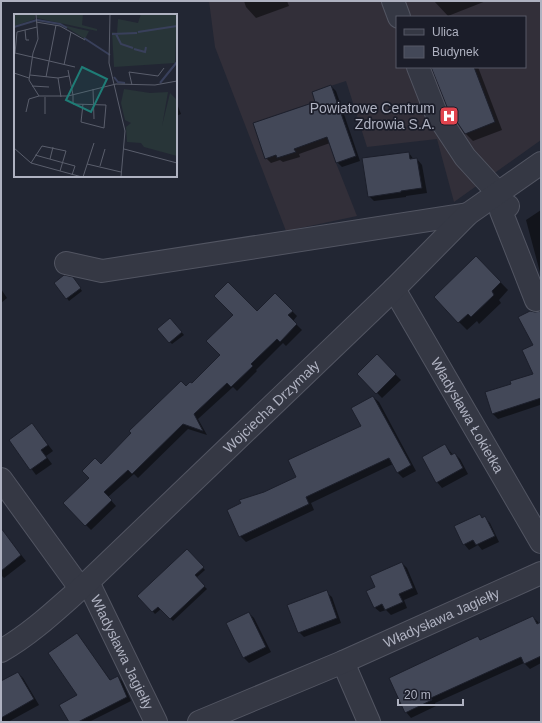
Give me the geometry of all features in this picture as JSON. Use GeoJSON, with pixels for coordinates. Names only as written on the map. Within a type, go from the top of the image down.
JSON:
{"type":"FeatureCollection","features":[{"type":"Feature","properties":{"kind":"street"},"geometry":{"type":"LineString","coordinates":[[393,1],[399,16]]}},
{"type":"Feature","properties":{"kind":"street"},"geometry":{"type":"LineString","coordinates":[[418,68],[436,113],[465,157],[503,200],[501,211],[536,300]]}},
{"type":"Feature","properties":{"kind":"street","name":"Wojciecha Drzymały"},"geometry":{"type":"LineString","coordinates":[[1,651],[13,644],[52,614],[84,585],[394,288],[468,214],[503,200],[541,163]]}},
{"type":"Feature","properties":{"kind":"street"},"geometry":{"type":"LineString","coordinates":[[66,263],[102,271],[468,214]]}},
{"type":"Feature","properties":{"kind":"street","name":"Władysława Łokietka"},"geometry":{"type":"LineString","coordinates":[[394,288],[541,542]]}},
{"type":"Feature","properties":{"kind":"street","name":"Władysława Jagiełły"},"geometry":{"type":"LineString","coordinates":[[1,479],[84,585],[156,722]]}},
{"type":"Feature","properties":{"kind":"street","name":"Władysława Jagiełły"},"geometry":{"type":"LineString","coordinates":[[199,722],[343,662],[541,573]]}},
{"type":"Feature","properties":{"kind":"street"},"geometry":{"type":"LineString","coordinates":[[343,662],[369,722]]}},
{"type":"Feature","properties":{"kind":"shaded area","name":"Powiatowe Centrum Zdrowia S.A."},"geometry":{"type":"Polygon","coordinates":[[[209,1],[541,1],[541,140],[454,202],[437,139],[367,147],[346,81],[312,92],[336,163],[357,216],[286,231],[215,47],[209,1]]]}},
{"type":"Feature","properties":{"kind":"building"},"geometry":{"type":"Polygon","coordinates":[[[431,68],[474,68],[495,122],[465,134],[447,107],[431,68]]]}},
{"type":"Feature","properties":{"kind":"building"},"geometry":{"type":"Polygon","coordinates":[[[331,85],[356,156],[336,163],[327,137],[294,149],[296,152],[277,158],[276,155],[265,159],[253,123],[315,102],[312,92],[331,85]]]}},
{"type":"Feature","properties":{"kind":"building"},"geometry":{"type":"Polygon","coordinates":[[[409,152],[410,159],[417,158],[422,188],[368,197],[362,158],[409,152]]]}},
{"type":"Feature","properties":{"kind":"building"},"geometry":{"type":"Polygon","coordinates":[[[476,256],[501,282],[492,291],[494,295],[471,317],[468,314],[458,323],[434,297],[476,256]]]}},
{"type":"Feature","properties":{"kind":"building"},"geometry":{"type":"Polygon","coordinates":[[[64,275],[73,277],[81,288],[66,299],[54,283],[64,275]]]}},
{"type":"Feature","properties":{"kind":"building"},"geometry":{"type":"Polygon","coordinates":[[[228,282],[257,311],[275,293],[293,311],[288,315],[297,324],[280,342],[277,339],[251,364],[253,366],[231,387],[227,383],[194,414],[203,431],[183,424],[132,474],[128,470],[104,492],[112,500],[85,526],[63,503],[89,478],[82,471],[95,458],[101,464],[131,433],[129,431],[181,381],[186,386],[190,382],[192,383],[220,355],[206,341],[233,315],[214,296],[228,282]]]}},
{"type":"Feature","properties":{"kind":"building"},"geometry":{"type":"Polygon","coordinates":[[[530,311],[541,311],[541,398],[492,414],[485,392],[511,384],[510,381],[533,374],[522,350],[533,345],[518,317],[530,311]]]}},
{"type":"Feature","properties":{"kind":"building"},"geometry":{"type":"Polygon","coordinates":[[[170,318],[182,332],[169,343],[157,329],[170,318]]]}},
{"type":"Feature","properties":{"kind":"building"},"geometry":{"type":"Polygon","coordinates":[[[377,354],[396,374],[376,394],[357,374],[377,354]]]}},
{"type":"Feature","properties":{"kind":"building"},"geometry":{"type":"Polygon","coordinates":[[[373,396],[411,465],[397,473],[389,458],[306,497],[309,504],[239,537],[227,510],[241,503],[239,500],[264,492],[296,477],[288,460],[361,426],[351,408],[373,396]]]}},
{"type":"Feature","properties":{"kind":"building"},"geometry":{"type":"Polygon","coordinates":[[[32,423],[48,445],[41,450],[47,458],[30,470],[9,440],[32,423]]]}},
{"type":"Feature","properties":{"kind":"building"},"geometry":{"type":"Polygon","coordinates":[[[445,444],[451,455],[455,453],[463,468],[436,483],[422,457],[445,444]]]}},
{"type":"Feature","properties":{"kind":"building"},"geometry":{"type":"Polygon","coordinates":[[[480,514],[482,518],[485,516],[495,536],[476,545],[473,540],[463,545],[454,526],[480,514]]]}},
{"type":"Feature","properties":{"kind":"building"},"geometry":{"type":"Polygon","coordinates":[[[1,528],[21,555],[1,571],[1,528]]]}},
{"type":"Feature","properties":{"kind":"building"},"geometry":{"type":"Polygon","coordinates":[[[187,549],[204,567],[195,575],[205,586],[170,619],[158,607],[152,612],[137,596],[187,549]]]}},
{"type":"Feature","properties":{"kind":"building"},"geometry":{"type":"Polygon","coordinates":[[[402,562],[413,588],[399,594],[403,602],[385,610],[382,604],[374,608],[366,591],[375,587],[370,576],[402,562]]]}},
{"type":"Feature","properties":{"kind":"building"},"geometry":{"type":"Polygon","coordinates":[[[327,590],[337,618],[298,633],[287,605],[327,590]]]}},
{"type":"Feature","properties":{"kind":"building"},"geometry":{"type":"Polygon","coordinates":[[[249,612],[266,647],[243,658],[226,623],[249,612]]]}},
{"type":"Feature","properties":{"kind":"building"},"geometry":{"type":"Polygon","coordinates":[[[533,616],[537,624],[541,622],[541,656],[524,664],[521,657],[431,698],[432,700],[405,713],[389,678],[478,636],[480,640],[533,616]]]}},
{"type":"Feature","properties":{"kind":"building"},"geometry":{"type":"Polygon","coordinates":[[[77,633],[110,680],[118,676],[127,697],[78,722],[69,722],[59,705],[77,695],[48,653],[77,633]]]}},
{"type":"Feature","properties":{"kind":"building"},"geometry":{"type":"Polygon","coordinates":[[[18,672],[34,699],[1,718],[1,681],[18,672]]]}},
{"type":"Feature","properties":{"kind":"place","name":"Powiatowe Centrum Zdrowia S.A."},"geometry":{"type":"Point","coordinates":[449,116]}}]}
